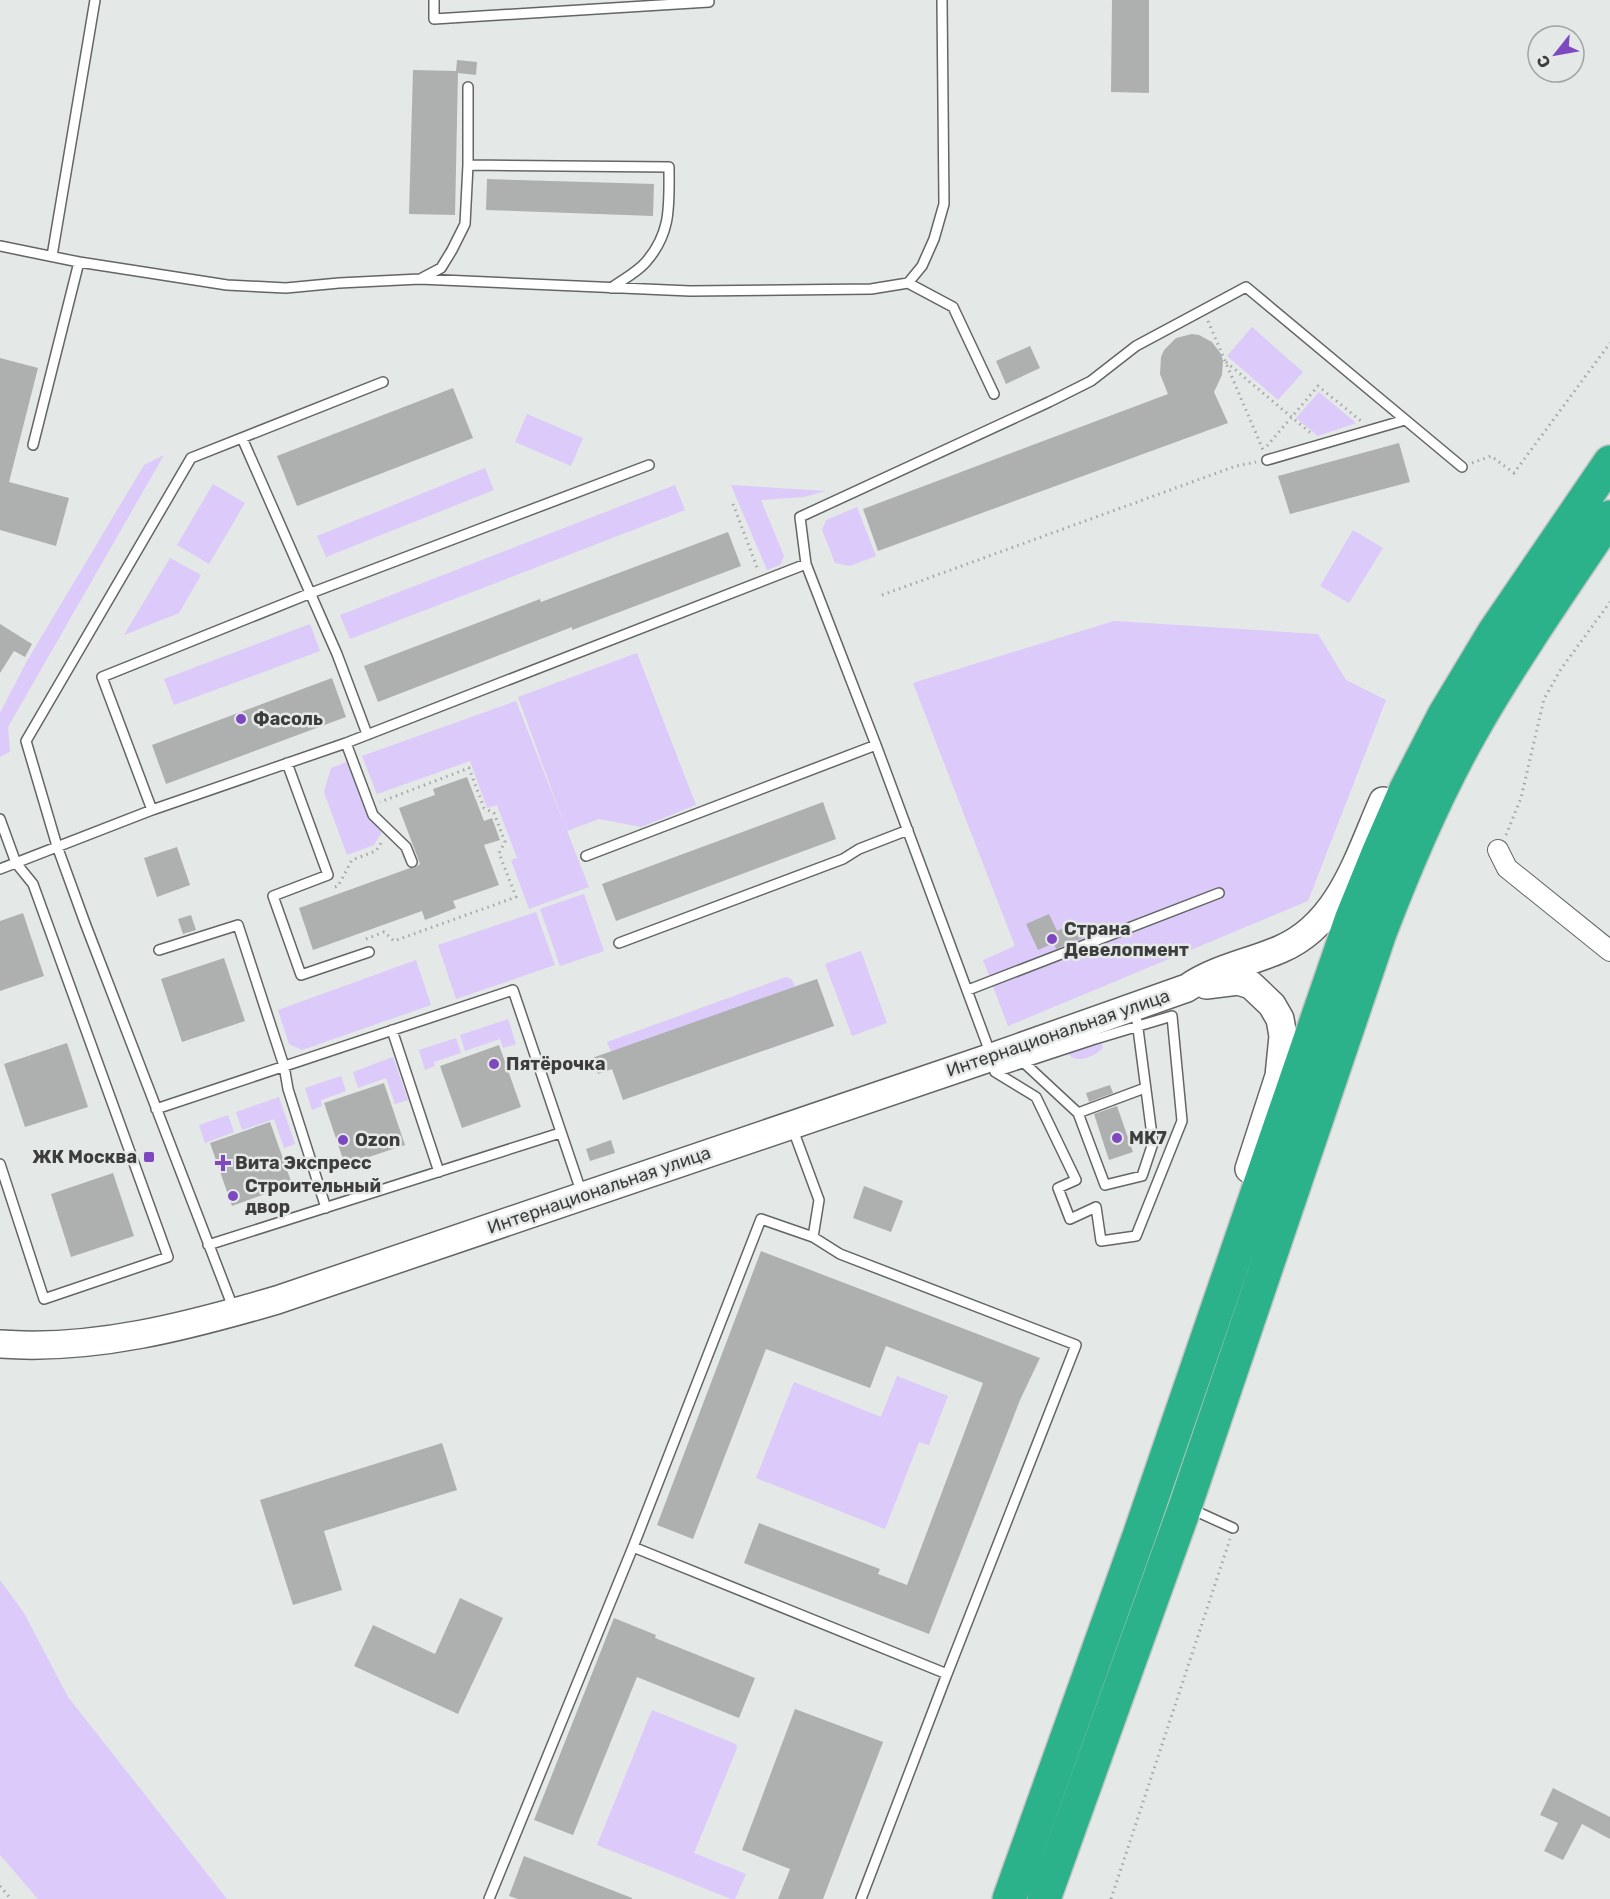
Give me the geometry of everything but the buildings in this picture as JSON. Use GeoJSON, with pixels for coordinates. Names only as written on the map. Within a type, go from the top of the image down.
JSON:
{"type":"FeatureCollection","features":[{"type":"Feature","properties":{"kind":"highway"},"geometry":{"type":"LineString","coordinates":[[1009,1899],[1140,1533],[1351,920],[1378,851],[1406,789],[1444,715],[1494,632],[1610,462]]}},
{"type":"Feature","properties":{"kind":"highway"},"geometry":{"type":"LineString","coordinates":[[1044,1899],[1185,1507],[1380,933],[1406,864],[1434,803],[1472,730],[1523,645],[1610,517]]}},
{"type":"Feature","properties":{"kind":"street"},"geometry":{"type":"LineString","coordinates":[[1380,933],[1418,857],[1486,735],[1535,652],[1607,547]]}},
{"type":"Feature","properties":{"kind":"street"},"geometry":{"type":"LineString","coordinates":[[1187,988],[1214,972],[1279,950],[1298,941],[1324,918],[1338,900],[1386,795],[1425,718],[1441,694],[1494,632]]}},
{"type":"Feature","properties":{"kind":"street"},"geometry":{"type":"LineString","coordinates":[[1498,850],[1507,868],[1610,951]]}},
{"type":"Feature","properties":{"kind":"street"},"geometry":{"type":"LineString","coordinates":[[1187,988],[1238,981],[1251,985],[1272,1005],[1280,1019],[1283,1036],[1279,1076],[1229,1235],[1227,1279]]}},
{"type":"Feature","properties":{"kind":"street","name":"Интернациональная улица"},"geometry":{"type":"LineString","coordinates":[[0,1344],[42,1346],[83,1344],[195,1323],[277,1300],[791,1125],[1137,1016],[1187,988]]}},
{"type":"Feature","properties":{"kind":"lane"},"geometry":{"type":"LineString","coordinates":[[52,256],[95,0]]}},
{"type":"Feature","properties":{"kind":"lane"},"geometry":{"type":"LineString","coordinates":[[434,0],[434,19],[709,2]]}},
{"type":"Feature","properties":{"kind":"lane"},"geometry":{"type":"LineString","coordinates":[[908,283],[922,266],[934,238],[944,204],[942,0]]}},
{"type":"Feature","properties":{"kind":"lane"},"geometry":{"type":"LineString","coordinates":[[420,279],[441,268],[453,250],[465,224],[468,87]]}},
{"type":"Feature","properties":{"kind":"lane"},"geometry":{"type":"LineString","coordinates":[[468,165],[669,167],[669,215],[661,241],[644,264],[611,288]]}},
{"type":"Feature","properties":{"kind":"lane"},"geometry":{"type":"LineString","coordinates":[[0,246],[79,262],[227,285],[286,288],[420,279],[690,291],[871,289],[908,283],[953,307],[994,394]]}},
{"type":"Feature","properties":{"kind":"lane"},"geometry":{"type":"LineString","coordinates":[[33,445],[79,262]]}},
{"type":"Feature","properties":{"kind":"lane"},"geometry":{"type":"LineString","coordinates":[[1008,1057],[995,1072],[1036,1097],[1076,1180],[1058,1188],[1070,1219],[1096,1207],[1101,1241],[1136,1236],[1182,1121],[1172,1016],[1137,1016],[1154,1143],[1142,1176],[1105,1185],[1078,1113],[1008,1057],[968,990],[806,564],[800,517],[1090,381],[1136,346],[1246,287],[1462,467]]}},
{"type":"Feature","properties":{"kind":"lane"},"geometry":{"type":"LineString","coordinates":[[234,1312],[57,846],[26,741],[191,458],[383,382]]}},
{"type":"Feature","properties":{"kind":"lane"},"geometry":{"type":"LineString","coordinates":[[1267,460],[1406,420]]}},
{"type":"Feature","properties":{"kind":"lane"},"geometry":{"type":"LineString","coordinates":[[242,438],[337,654],[367,734]]}},
{"type":"Feature","properties":{"kind":"lane"},"geometry":{"type":"LineString","coordinates":[[152,810],[102,677],[311,593],[649,465]]}},
{"type":"Feature","properties":{"kind":"lane"},"geometry":{"type":"LineString","coordinates":[[0,869],[152,810],[346,742],[806,564]]}},
{"type":"Feature","properties":{"kind":"lane"},"geometry":{"type":"LineString","coordinates":[[346,742],[373,815],[406,847],[411,862]]}},
{"type":"Feature","properties":{"kind":"lane"},"geometry":{"type":"LineString","coordinates":[[586,856],[876,746]]}},
{"type":"Feature","properties":{"kind":"lane"},"geometry":{"type":"LineString","coordinates":[[287,762],[328,875],[273,896],[301,975],[369,952]]}},
{"type":"Feature","properties":{"kind":"lane"},"geometry":{"type":"LineString","coordinates":[[0,819],[16,862],[33,884],[168,1257],[44,1299],[0,1164]]}},
{"type":"Feature","properties":{"kind":"lane"},"geometry":{"type":"LineString","coordinates":[[619,943],[843,859],[859,849],[908,830]]}},
{"type":"Feature","properties":{"kind":"lane"},"geometry":{"type":"LineString","coordinates":[[968,990],[1219,893]]}},
{"type":"Feature","properties":{"kind":"lane"},"geometry":{"type":"LineString","coordinates":[[159,950],[238,925],[284,1066],[288,1089],[326,1208]]}},
{"type":"Feature","properties":{"kind":"lane"},"geometry":{"type":"LineString","coordinates":[[156,1109],[513,990],[583,1196]]}},
{"type":"Feature","properties":{"kind":"lane"},"geometry":{"type":"LineString","coordinates":[[392,1030],[439,1172]]}},
{"type":"Feature","properties":{"kind":"lane"},"geometry":{"type":"LineString","coordinates":[[1078,1113],[1145,1088]]}},
{"type":"Feature","properties":{"kind":"lane"},"geometry":{"type":"LineString","coordinates":[[791,1125],[819,1200],[813,1237]]}},
{"type":"Feature","properties":{"kind":"lane"},"geometry":{"type":"LineString","coordinates":[[208,1245],[560,1133]]}},
{"type":"Feature","properties":{"kind":"lane"},"geometry":{"type":"LineString","coordinates":[[489,1899],[633,1547],[761,1219],[813,1237],[840,1254],[1076,1345],[861,1899]]}},
{"type":"Feature","properties":{"kind":"lane"},"geometry":{"type":"LineString","coordinates":[[1185,1507],[1233,1528]]}},
{"type":"Feature","properties":{"kind":"lane"},"geometry":{"type":"LineString","coordinates":[[633,1547],[947,1674]]}},
{"type":"Feature","properties":{"kind":"path"},"geometry":{"type":"LineString","coordinates":[[1203,310],[1263,451],[1318,386],[1372,430]]}},
{"type":"Feature","properties":{"kind":"path"},"geometry":{"type":"LineString","coordinates":[[1462,467],[1491,456],[1514,473],[1610,343]]}},
{"type":"Feature","properties":{"kind":"path"},"geometry":{"type":"LineString","coordinates":[[1225,361],[1323,444]]}},
{"type":"Feature","properties":{"kind":"path"},"geometry":{"type":"LineString","coordinates":[[882,595],[1236,466],[1267,460]]}},
{"type":"Feature","properties":{"kind":"path"},"geometry":{"type":"LineString","coordinates":[[733,504],[759,569],[748,574]]}},
{"type":"Feature","properties":{"kind":"path"},"geometry":{"type":"LineString","coordinates":[[1498,850],[1521,798],[1544,699],[1561,669],[1610,602]]}},
{"type":"Feature","properties":{"kind":"path"},"geometry":{"type":"LineString","coordinates":[[1111,1899],[1233,1528]]}},
{"type":"Feature","properties":{"kind":"path"},"geometry":{"type":"LineString","coordinates":[[0,1886],[11,1899]]}},
{"type":"Feature","properties":{"kind":"shaded area"},"geometry":{"type":"Polygon","coordinates":[[[1252,327],[1303,372],[1278,400],[1227,356],[1252,327]]]}},
{"type":"Feature","properties":{"kind":"shaded area"},"geometry":{"type":"Polygon","coordinates":[[[1319,392],[1356,423],[1318,436],[1296,418],[1319,392]]]}},
{"type":"Feature","properties":{"kind":"shaded area"},"geometry":{"type":"Polygon","coordinates":[[[527,414],[583,438],[571,466],[515,442],[527,414]]]}},
{"type":"Feature","properties":{"kind":"shaded area"},"geometry":{"type":"Polygon","coordinates":[[[164,455],[8,727],[10,752],[0,757],[0,713],[27,661],[144,465],[164,455]]]}},
{"type":"Feature","properties":{"kind":"shaded area"},"geometry":{"type":"Polygon","coordinates":[[[485,468],[494,490],[326,557],[317,536],[485,468]]]}},
{"type":"Feature","properties":{"kind":"shaded area"},"geometry":{"type":"Polygon","coordinates":[[[213,484],[245,503],[209,564],[177,545],[213,484]]]}},
{"type":"Feature","properties":{"kind":"shaded area"},"geometry":{"type":"Polygon","coordinates":[[[675,485],[685,510],[350,639],[340,615],[675,485]]]}},
{"type":"Feature","properties":{"kind":"shaded area"},"geometry":{"type":"Polygon","coordinates":[[[731,485],[826,491],[804,497],[761,500],[784,556],[780,565],[767,570],[731,485]]]}},
{"type":"Feature","properties":{"kind":"shaded area"},"geometry":{"type":"Polygon","coordinates":[[[857,507],[876,556],[850,566],[835,563],[822,530],[826,520],[857,507]]]}},
{"type":"Feature","properties":{"kind":"shaded area"},"geometry":{"type":"Polygon","coordinates":[[[1353,530],[1383,548],[1349,603],[1320,586],[1353,530]]]}},
{"type":"Feature","properties":{"kind":"shaded area"},"geometry":{"type":"Polygon","coordinates":[[[170,558],[201,575],[179,613],[124,635],[170,558]]]}},
{"type":"Feature","properties":{"kind":"shaded area"},"geometry":{"type":"Polygon","coordinates":[[[1114,621],[1318,634],[1346,680],[1386,700],[1308,901],[1008,1026],[983,960],[1015,946],[913,683],[1114,621]]]}},
{"type":"Feature","properties":{"kind":"shaded area"},"geometry":{"type":"Polygon","coordinates":[[[310,624],[320,651],[174,705],[164,679],[310,624]]]}},
{"type":"Feature","properties":{"kind":"shaded area"},"geometry":{"type":"Polygon","coordinates":[[[637,653],[696,805],[641,827],[599,819],[567,831],[589,887],[529,909],[511,860],[517,858],[497,805],[487,808],[470,761],[377,794],[362,756],[516,701],[565,826],[518,697],[637,653]]]}},
{"type":"Feature","properties":{"kind":"shaded area"},"geometry":{"type":"Polygon","coordinates":[[[347,762],[367,817],[382,832],[374,845],[347,855],[324,792],[331,768],[347,762]]]}},
{"type":"Feature","properties":{"kind":"shaded area"},"geometry":{"type":"Polygon","coordinates":[[[584,894],[604,951],[560,966],[540,909],[584,894]]]}},
{"type":"Feature","properties":{"kind":"shaded area"},"geometry":{"type":"Polygon","coordinates":[[[536,912],[555,965],[456,999],[438,945],[536,912]]]}},
{"type":"Feature","properties":{"kind":"shaded area"},"geometry":{"type":"Polygon","coordinates":[[[861,951],[887,1023],[852,1036],[825,964],[861,951]]]}},
{"type":"Feature","properties":{"kind":"shaded area"},"geometry":{"type":"Polygon","coordinates":[[[416,960],[431,1005],[302,1050],[289,1044],[278,1010],[416,960]]]}},
{"type":"Feature","properties":{"kind":"shaded area"},"geometry":{"type":"Polygon","coordinates":[[[786,977],[791,979],[795,986],[817,979],[834,1026],[766,1050],[750,1003],[611,1052],[607,1042],[786,977]]]}},
{"type":"Feature","properties":{"kind":"shaded area"},"geometry":{"type":"Polygon","coordinates":[[[508,1019],[516,1044],[503,1048],[500,1039],[465,1051],[460,1035],[508,1019]]]}},
{"type":"Feature","properties":{"kind":"shaded area"},"geometry":{"type":"Polygon","coordinates":[[[456,1038],[461,1053],[434,1062],[435,1066],[425,1070],[419,1050],[456,1038]]]}},
{"type":"Feature","properties":{"kind":"shaded area"},"geometry":{"type":"Polygon","coordinates":[[[1101,1041],[1103,1048],[1096,1054],[1082,1059],[1069,1055],[1070,1050],[1101,1041]]]}},
{"type":"Feature","properties":{"kind":"shaded area"},"geometry":{"type":"Polygon","coordinates":[[[393,1057],[408,1100],[395,1104],[386,1078],[358,1088],[353,1072],[393,1057]]]}},
{"type":"Feature","properties":{"kind":"shaded area"},"geometry":{"type":"Polygon","coordinates":[[[341,1076],[346,1091],[321,1100],[322,1106],[312,1110],[305,1088],[341,1076]]]}},
{"type":"Feature","properties":{"kind":"shaded area"},"geometry":{"type":"Polygon","coordinates":[[[279,1097],[295,1144],[284,1148],[274,1119],[242,1130],[236,1112],[279,1097]]]}},
{"type":"Feature","properties":{"kind":"shaded area"},"geometry":{"type":"Polygon","coordinates":[[[228,1115],[234,1132],[205,1143],[199,1125],[228,1115]]]}},
{"type":"Feature","properties":{"kind":"shaded area"},"geometry":{"type":"Polygon","coordinates":[[[897,1376],[948,1396],[929,1445],[919,1442],[885,1529],[756,1478],[794,1382],[881,1417],[897,1376]]]}},
{"type":"Feature","properties":{"kind":"shaded area"},"geometry":{"type":"Polygon","coordinates":[[[0,1580],[24,1613],[68,1697],[227,1899],[38,1899],[0,1855],[0,1580]]]}},
{"type":"Feature","properties":{"kind":"shaded area"},"geometry":{"type":"Polygon","coordinates":[[[652,1710],[736,1744],[737,1748],[694,1853],[746,1874],[735,1899],[597,1845],[652,1710]]]}},
{"type":"Feature","properties":{"kind":"place","name":"Фасоль"},"geometry":{"type":"Point","coordinates":[241,719]}},
{"type":"Feature","properties":{"kind":"place","name":"Страна Девелопмент"},"geometry":{"type":"Point","coordinates":[1052,939]}},
{"type":"Feature","properties":{"kind":"place","name":"Пятёрочка"},"geometry":{"type":"Point","coordinates":[494,1064]}},
{"type":"Feature","properties":{"kind":"place","name":"МК7"},"geometry":{"type":"Point","coordinates":[1117,1138]}},
{"type":"Feature","properties":{"kind":"place","name":"Ozon"},"geometry":{"type":"Point","coordinates":[343,1140]}},
{"type":"Feature","properties":{"kind":"place","name":"ЖК Москва"},"geometry":{"type":"Point","coordinates":[149,1157]}},
{"type":"Feature","properties":{"kind":"place","name":"Вита Экспресс"},"geometry":{"type":"Point","coordinates":[223,1163]}},
{"type":"Feature","properties":{"kind":"place","name":"Строительный двор"},"geometry":{"type":"Point","coordinates":[233,1196]}}]}
